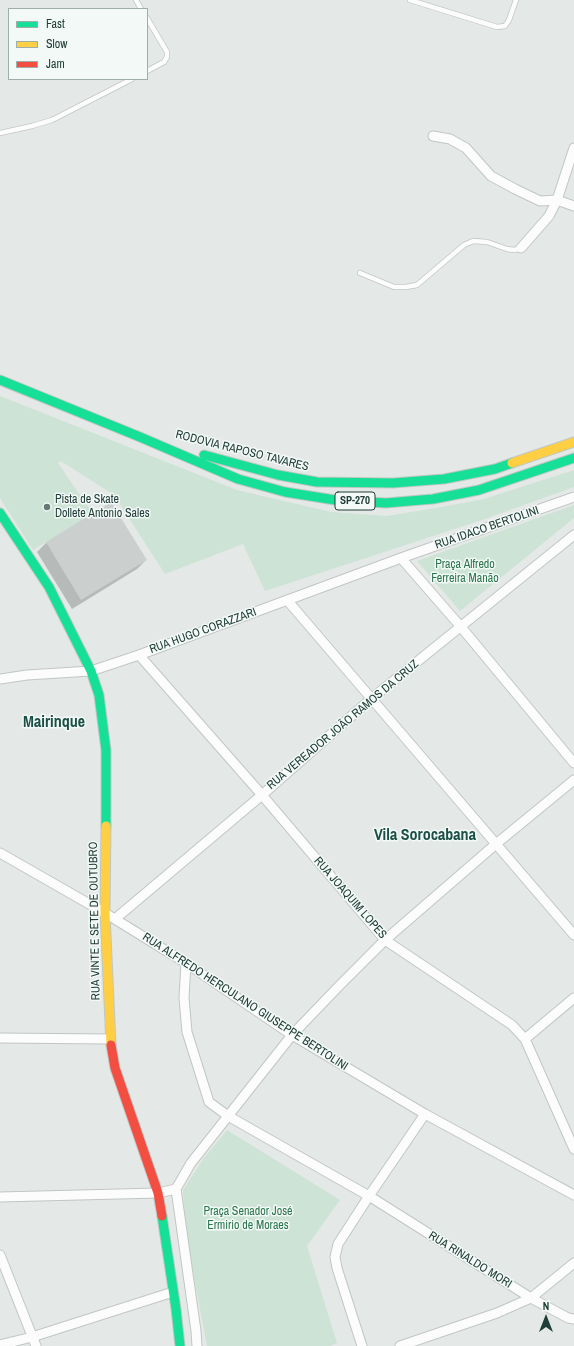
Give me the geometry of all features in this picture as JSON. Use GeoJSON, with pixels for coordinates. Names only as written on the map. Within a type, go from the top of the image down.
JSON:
{"type":"FeatureCollection","features":[{"type":"Feature","properties":{"kind":"main road"},"geometry":{"type":"LineString","coordinates":[[0,369],[21,388]]}},
{"type":"Feature","properties":{"kind":"main road","name":"RODOVIA RAPOSO TAVARES"},"geometry":{"type":"LineString","coordinates":[[0,380],[238,479],[285,492],[335,500],[386,503],[433,499],[479,490],[574,458]]}},
{"type":"Feature","properties":{"kind":"main road","name":"RODOVIA RAPOSO TAVARES"},"geometry":{"type":"LineString","coordinates":[[140,437],[278,475],[317,482],[393,483],[444,479],[495,469],[574,442]]}},
{"type":"Feature","properties":{"kind":"main road","name":"RUA VINTE E SETE DE OUTUBRO"},"geometry":{"type":"LineString","coordinates":[[0,513],[49,587],[91,671],[99,695],[106,750],[105,913],[110,1039],[115,1068],[158,1193],[180,1346]]}},
{"type":"Feature","properties":{"kind":"street"},"geometry":{"type":"LineString","coordinates":[[433,136],[450,139],[466,148],[491,176],[515,189],[540,201],[557,200],[574,206]]}},
{"type":"Feature","properties":{"kind":"street"},"geometry":{"type":"LineString","coordinates":[[521,248],[549,216],[557,200],[574,148]]}},
{"type":"Feature","properties":{"kind":"street","name":"RUA IDACO BERTOLINI"},"geometry":{"type":"LineString","coordinates":[[401,558],[574,498]]}},
{"type":"Feature","properties":{"kind":"street"},"geometry":{"type":"LineString","coordinates":[[571,537],[574,548]]}},
{"type":"Feature","properties":{"kind":"street","name":"RUA VEREADOR JOÃO RAMOS DA CRUZ"},"geometry":{"type":"LineString","coordinates":[[114,919],[262,795],[372,699],[571,537]]}},
{"type":"Feature","properties":{"kind":"street"},"geometry":{"type":"LineString","coordinates":[[401,558],[461,627],[574,763]]}},
{"type":"Feature","properties":{"kind":"street","name":"RUA HUGO CORAZZARI"},"geometry":{"type":"LineString","coordinates":[[0,679],[27,675],[91,671],[139,655],[401,558]]}},
{"type":"Feature","properties":{"kind":"street"},"geometry":{"type":"LineString","coordinates":[[287,600],[574,935]]}},
{"type":"Feature","properties":{"kind":"street","name":"RUA JOAQUIM LOPES"},"geometry":{"type":"LineString","coordinates":[[139,655],[262,795],[385,940],[512,1025],[525,1039],[574,1149]]}},
{"type":"Feature","properties":{"kind":"street"},"geometry":{"type":"LineString","coordinates":[[196,1346],[196,1331],[176,1189],[191,1163],[292,1035],[385,940],[496,844],[574,780]]}},
{"type":"Feature","properties":{"kind":"street","name":"RUA ALFREDO HERCULANO GIUSEPPE BERTOLINI"},"geometry":{"type":"LineString","coordinates":[[0,854],[105,913],[186,963],[292,1035],[425,1114],[574,1195]]}},
{"type":"Feature","properties":{"kind":"street","name":"RUA RINALDO MORI"},"geometry":{"type":"LineString","coordinates":[[186,963],[184,998],[187,1032],[209,1102],[228,1116],[369,1196],[531,1298],[568,1318],[574,1319]]}},
{"type":"Feature","properties":{"kind":"street"},"geometry":{"type":"LineString","coordinates":[[525,1039],[574,998]]}},
{"type":"Feature","properties":{"kind":"street"},"geometry":{"type":"LineString","coordinates":[[0,1038],[110,1039]]}},
{"type":"Feature","properties":{"kind":"street"},"geometry":{"type":"LineString","coordinates":[[362,1346],[337,1268],[335,1257],[338,1244],[425,1114]]}},
{"type":"Feature","properties":{"kind":"street"},"geometry":{"type":"LineString","coordinates":[[0,1197],[158,1193],[176,1189]]}},
{"type":"Feature","properties":{"kind":"street"},"geometry":{"type":"LineString","coordinates":[[0,1255],[36,1346]]}},
{"type":"Feature","properties":{"kind":"street"},"geometry":{"type":"LineString","coordinates":[[400,1346],[497,1313],[531,1298],[574,1263]]}},
{"type":"Feature","properties":{"kind":"street"},"geometry":{"type":"LineString","coordinates":[[0,1345],[32,1337],[173,1292]]}},
{"type":"Feature","properties":{"kind":"lane"},"geometry":{"type":"LineString","coordinates":[[410,0],[497,27],[505,26],[509,20],[516,0]]}},
{"type":"Feature","properties":{"kind":"lane"},"geometry":{"type":"LineString","coordinates":[[148,20],[168,52],[164,62],[148,70]]}},
{"type":"Feature","properties":{"kind":"lane"},"geometry":{"type":"LineString","coordinates":[[0,133],[52,120],[130,80]]}},
{"type":"Feature","properties":{"kind":"lane"},"geometry":{"type":"LineString","coordinates":[[360,273],[394,287],[406,287],[417,285],[464,245],[473,241],[487,242],[507,249],[514,250],[521,248]]}},
{"type":"Feature","properties":{"kind":"green space"},"geometry":{"type":"Polygon","coordinates":[[[0,396],[237,490],[331,512],[387,516],[436,508],[484,499],[574,470],[574,487],[485,519],[265,591],[243,544],[165,574],[114,495],[61,461],[58,463],[93,514],[33,550],[0,498],[0,396]]]}},
{"type":"Feature","properties":{"kind":"green space","name":"Praça Alfredo Ferreira Manão"},"geometry":{"type":"Polygon","coordinates":[[[574,505],[574,518],[460,611],[417,561],[574,505]]]}},
{"type":"Feature","properties":{"kind":"green space","name":"Praça Senador José Ermirio de Moraes"},"geometry":{"type":"Polygon","coordinates":[[[227,1130],[340,1200],[307,1246],[337,1343],[330,1346],[207,1346],[185,1230],[183,1190],[204,1158],[227,1130]]]}},
{"type":"Feature","properties":{"kind":"building"},"geometry":{"type":"Polygon","coordinates":[[[111,502],[147,560],[81,600],[46,542],[111,502]]]}},
{"type":"Feature","properties":{"kind":"traffic: fast"},"geometry":{"type":"LineString","coordinates":[[0,380],[238,479],[285,492],[335,500],[386,503],[433,499],[479,490],[574,458]]}},
{"type":"Feature","properties":{"kind":"traffic: fast"},"geometry":{"type":"LineString","coordinates":[[204,455],[278,475],[317,482],[393,483],[444,479],[495,469],[512,463]]}},
{"type":"Feature","properties":{"kind":"traffic: fast"},"geometry":{"type":"LineString","coordinates":[[0,513],[49,587],[91,671],[99,695],[106,750],[106,826]]}},
{"type":"Feature","properties":{"kind":"traffic: fast"},"geometry":{"type":"LineString","coordinates":[[162,1216],[180,1346]]}},
{"type":"Feature","properties":{"kind":"traffic: slow"},"geometry":{"type":"LineString","coordinates":[[512,463],[574,442]]}},
{"type":"Feature","properties":{"kind":"traffic: slow"},"geometry":{"type":"LineString","coordinates":[[106,826],[105,913],[111,1045]]}},
{"type":"Feature","properties":{"kind":"traffic: jam"},"geometry":{"type":"LineString","coordinates":[[111,1045],[115,1068],[158,1193],[162,1216]]}},
{"type":"Feature","properties":{"kind":"place","name":"Pista de Skate Dollete Antonio Sales"},"geometry":{"type":"Point","coordinates":[47,507]}},
{"type":"Feature","properties":{"kind":"district","name":"Mairinque"},"geometry":{"type":"Point","coordinates":[54,723]}},
{"type":"Feature","properties":{"kind":"district","name":"Vila Sorocabana"},"geometry":{"type":"Point","coordinates":[425,836]}}]}
